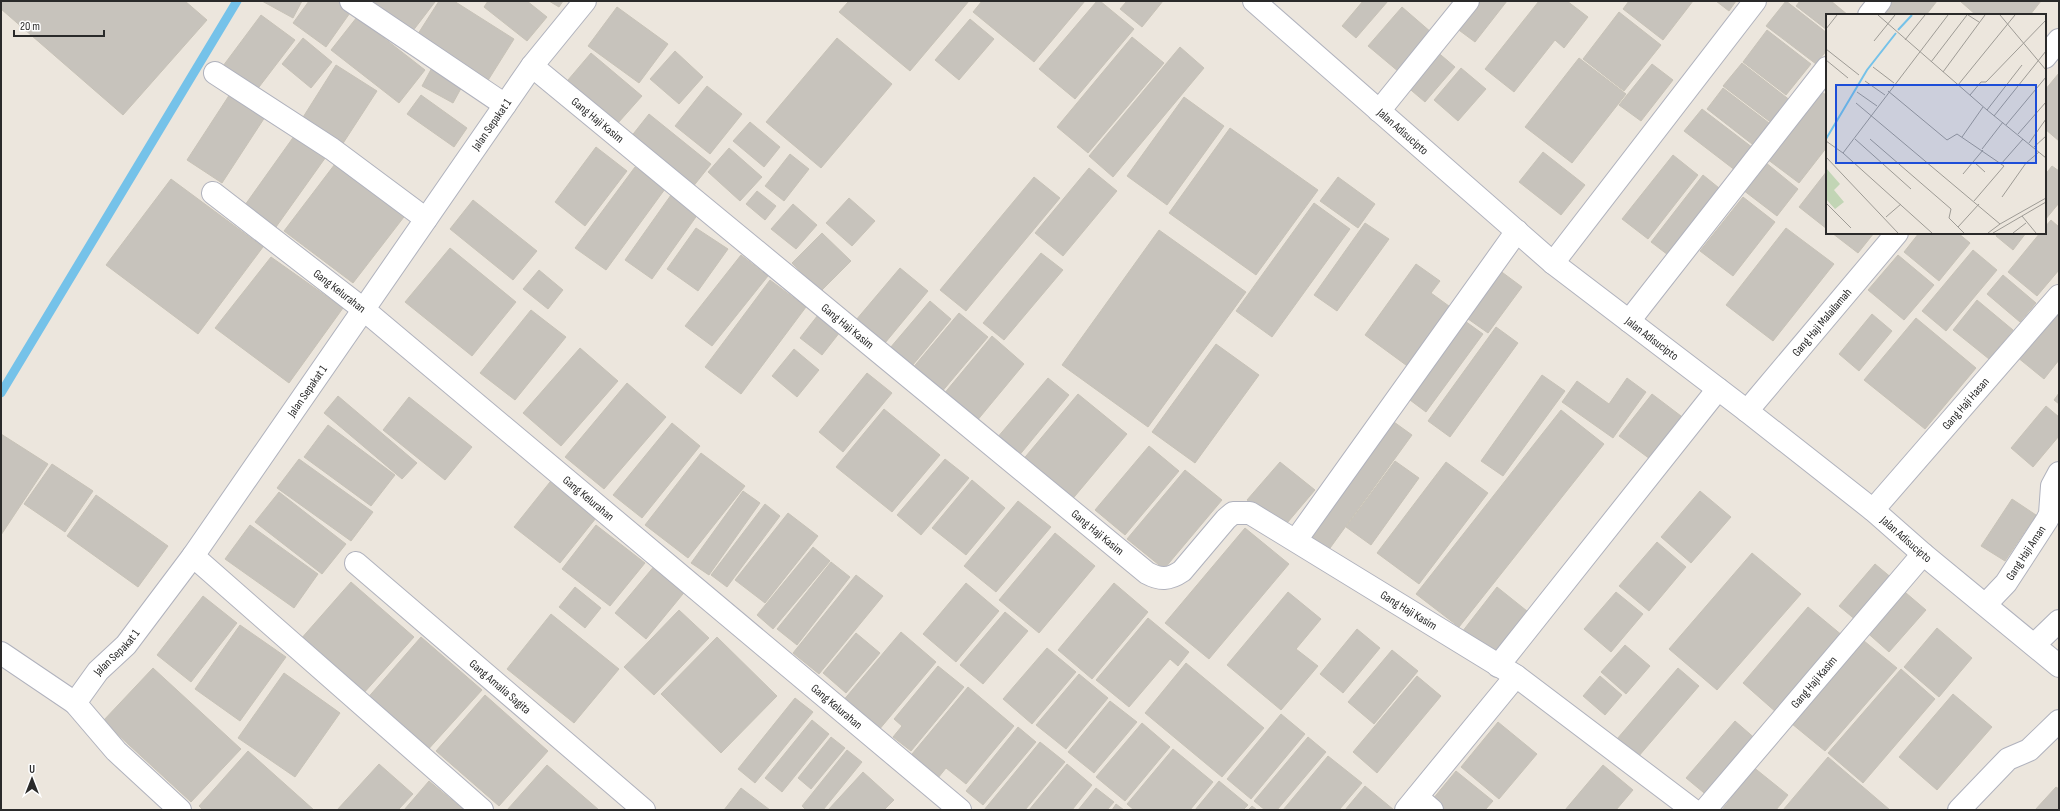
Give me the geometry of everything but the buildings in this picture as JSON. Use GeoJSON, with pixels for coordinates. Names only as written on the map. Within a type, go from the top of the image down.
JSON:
{"type":"FeatureCollection","features":[{"type":"Feature","properties":{"kind":"street"},"geometry":{"type":"LineString","coordinates":[[351,1],[505,105]]}},
{"type":"Feature","properties":{"kind":"street","name":"Jalan Sepakat 1"},"geometry":{"type":"LineString","coordinates":[[75,703],[98,671],[126,645],[194,556],[532,66],[585,1]]}},
{"type":"Feature","properties":{"kind":"street"},"geometry":{"type":"LineString","coordinates":[[1380,111],[1468,1]]}},
{"type":"Feature","properties":{"kind":"street"},"geometry":{"type":"LineString","coordinates":[[1554,263],[1755,1]]}},
{"type":"Feature","properties":{"kind":"street"},"geometry":{"type":"LineString","coordinates":[[1870,14],[1880,1]]}},
{"type":"Feature","properties":{"kind":"street","name":"Jalan Adisucipto"},"geometry":{"type":"LineString","coordinates":[[1258,2],[1554,263],[1873,510],[1923,554],[1986,604],[2059,666]]}},
{"type":"Feature","properties":{"kind":"street"},"geometry":{"type":"LineString","coordinates":[[2046,56],[2059,40]]}},
{"type":"Feature","properties":{"kind":"street","name":"Gang Haji Kasim"},"geometry":{"type":"LineString","coordinates":[[532,66],[1147,573],[1157,578],[1167,579],[1175,576],[1182,571],[1233,514],[1250,513],[1507,671],[1694,810]]}},
{"type":"Feature","properties":{"kind":"street"},"geometry":{"type":"LineString","coordinates":[[1629,321],[1826,69]]}},
{"type":"Feature","properties":{"kind":"street"},"geometry":{"type":"LineString","coordinates":[[215,73],[332,149],[426,219]]}},
{"type":"Feature","properties":{"kind":"street","name":"Gang Kelurahan"},"geometry":{"type":"LineString","coordinates":[[213,193],[363,309],[960,810]]}},
{"type":"Feature","properties":{"kind":"street"},"geometry":{"type":"LineString","coordinates":[[1296,540],[1517,231]]}},
{"type":"Feature","properties":{"kind":"street","name":"Gang Haji Malailamah"},"geometry":{"type":"LineString","coordinates":[[1747,411],[1896,234]]}},
{"type":"Feature","properties":{"kind":"street","name":"Gang Haji Hasan"},"geometry":{"type":"LineString","coordinates":[[1873,510],[2059,296]]}},
{"type":"Feature","properties":{"kind":"street"},"geometry":{"type":"LineString","coordinates":[[1418,806],[1507,671],[1718,389]]}},
{"type":"Feature","properties":{"kind":"street","name":"Gang Haji Aman"},"geometry":{"type":"LineString","coordinates":[[1986,604],[2006,583],[2047,520],[2050,514],[2052,486],[2059,473]]}},
{"type":"Feature","properties":{"kind":"street","name":"Gang Haji Kasim"},"geometry":{"type":"LineString","coordinates":[[1705,810],[1923,554]]}},
{"type":"Feature","properties":{"kind":"street"},"geometry":{"type":"LineString","coordinates":[[194,556],[482,810]]}},
{"type":"Feature","properties":{"kind":"street","name":"Gang Amalia Sagita"},"geometry":{"type":"LineString","coordinates":[[356,563],[644,810]]}},
{"type":"Feature","properties":{"kind":"street"},"geometry":{"type":"LineString","coordinates":[[2034,645],[2059,621]]}},
{"type":"Feature","properties":{"kind":"street"},"geometry":{"type":"LineString","coordinates":[[1,653],[75,703],[116,751],[180,810]]}},
{"type":"Feature","properties":{"kind":"street"},"geometry":{"type":"LineString","coordinates":[[1959,810],[2008,759],[2029,750],[2059,721]]}},
{"type":"Feature","properties":{"kind":"waterway"},"geometry":{"type":"LineString","coordinates":[[1,393],[237,1]]}}]}
